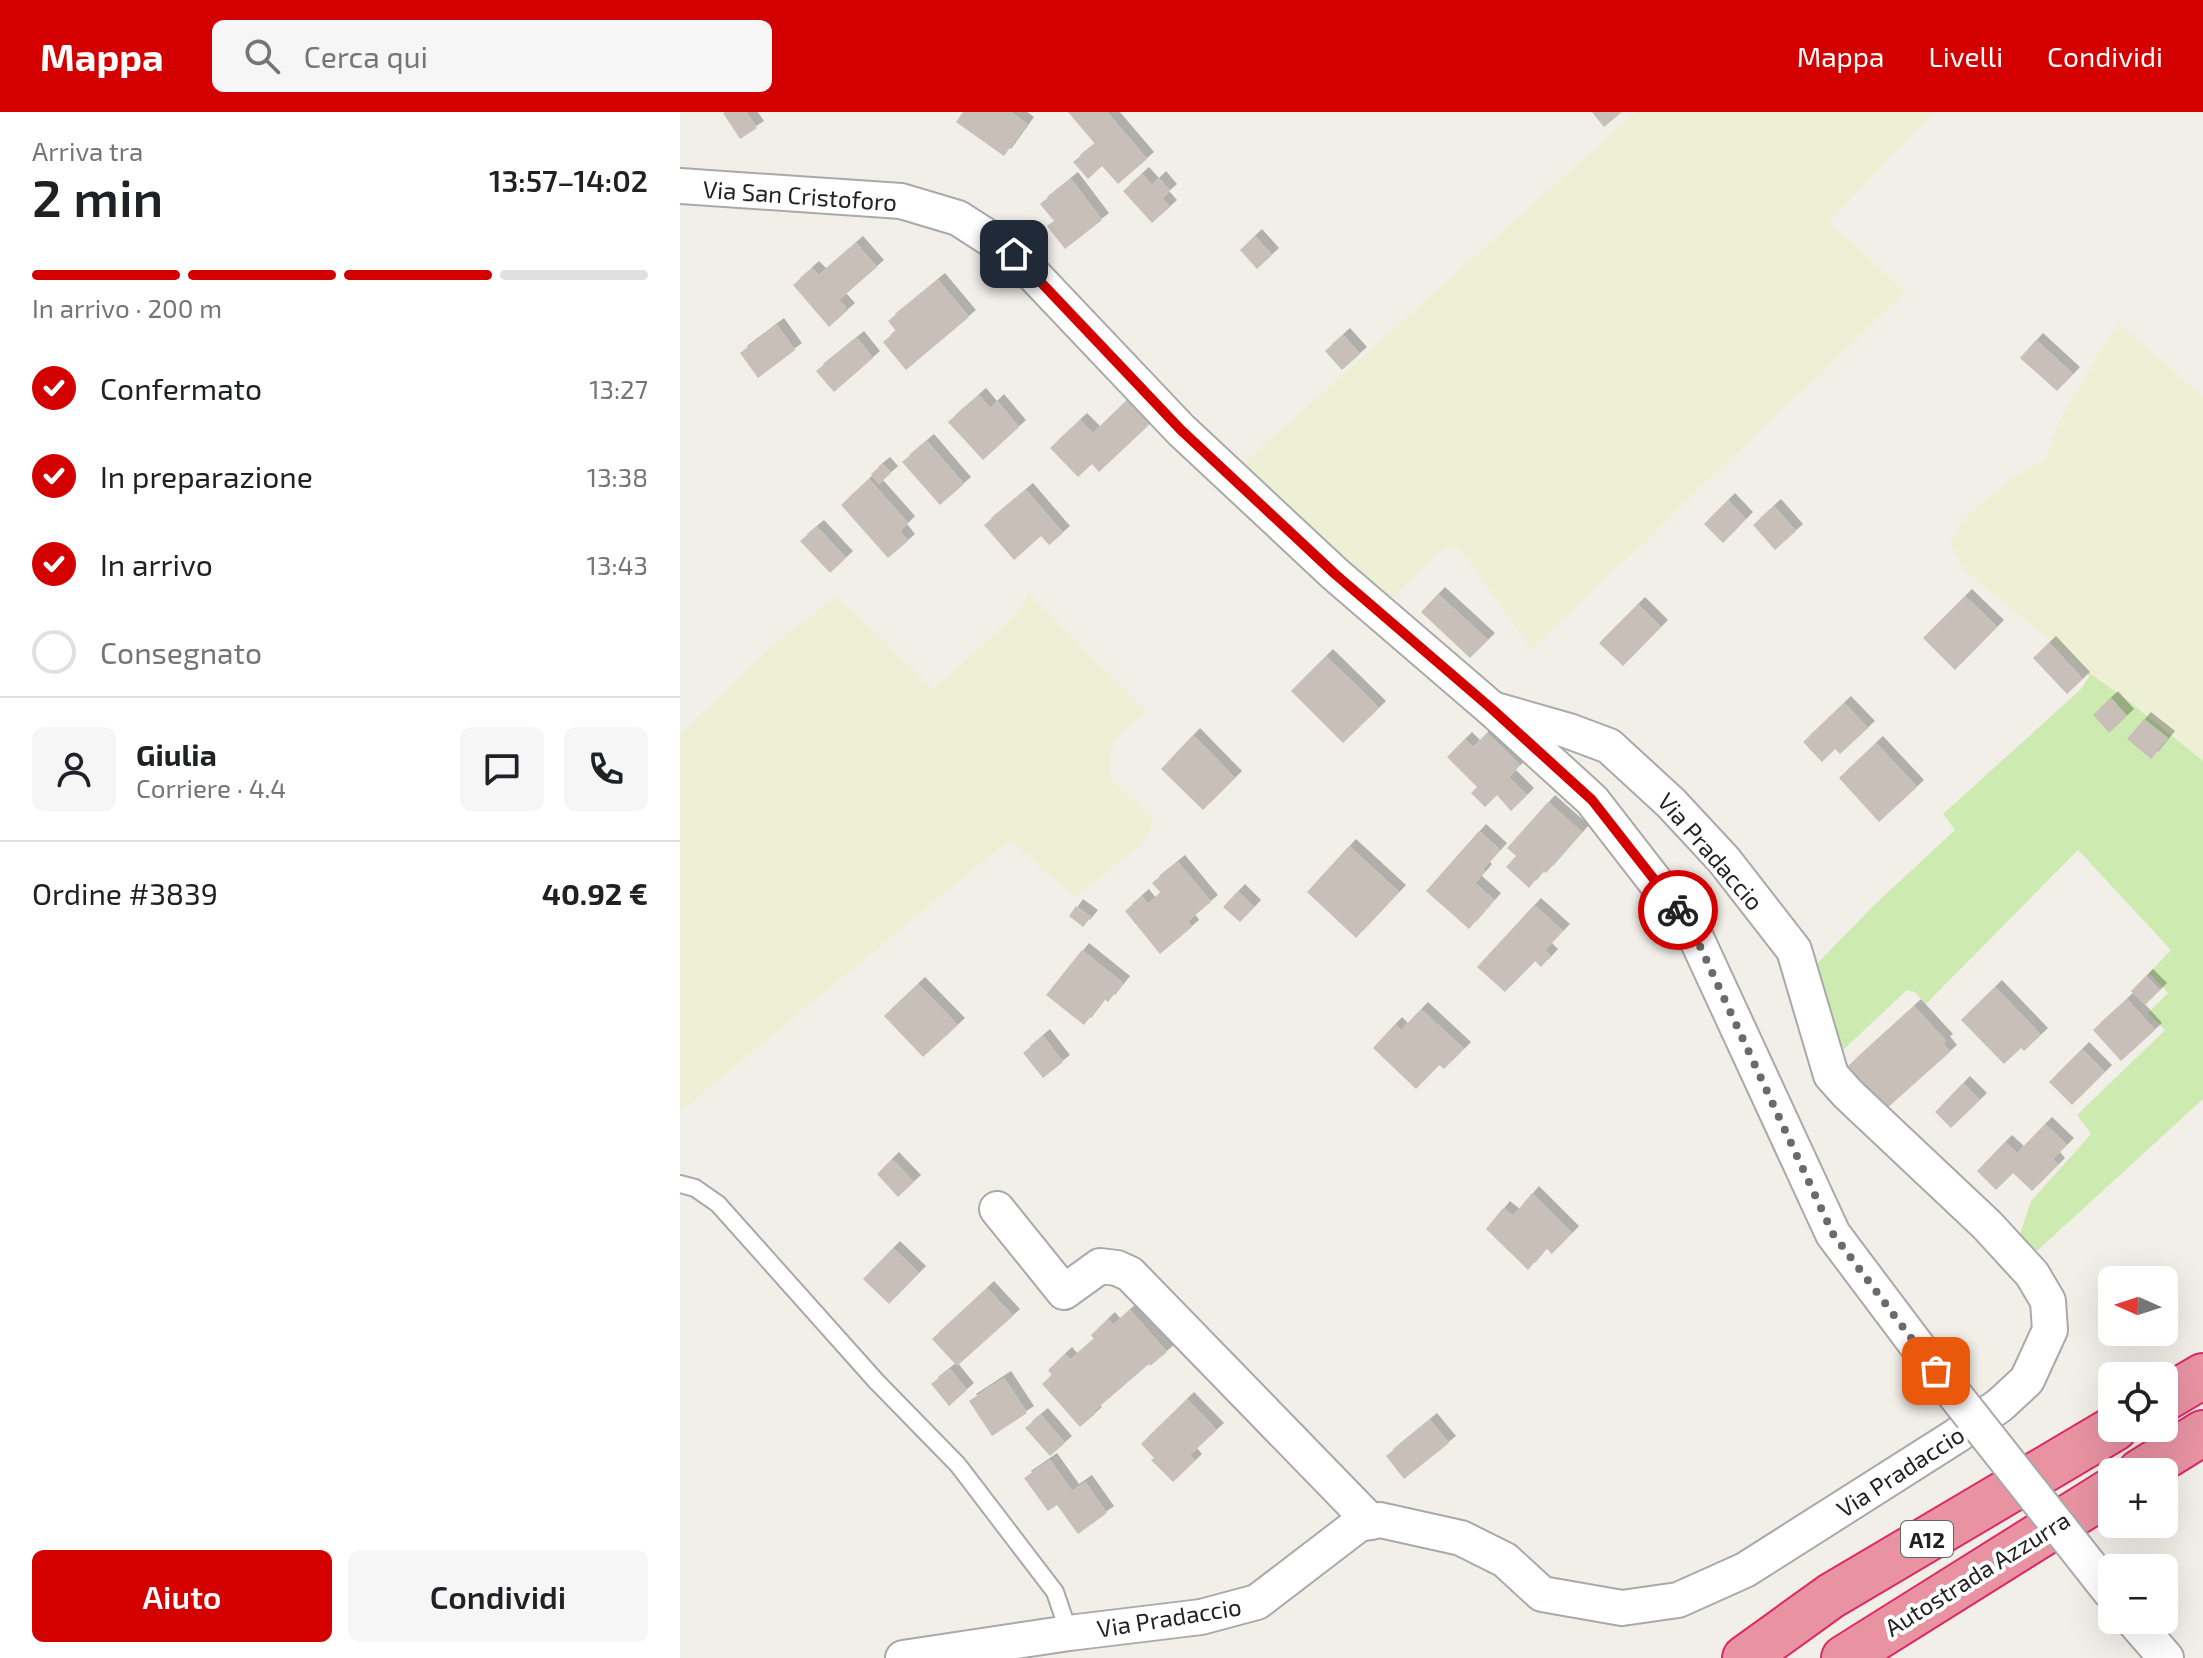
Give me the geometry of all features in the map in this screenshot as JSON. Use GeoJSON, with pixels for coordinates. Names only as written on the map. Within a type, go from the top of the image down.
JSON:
{"type":"FeatureCollection","features":[{"type":"Feature","properties":{"kind":"highway"},"geometry":{"type":"LineString","coordinates":[[2178,1391],[2203,1376]]}},
{"type":"Feature","properties":{"kind":"highway"},"geometry":{"type":"LineString","coordinates":[[2163,1458],[2203,1433]]}},
{"type":"Feature","properties":{"kind":"highway","name":"A12"},"geometry":{"type":"LineString","coordinates":[[1745,1658],[1831,1596],[2098,1438]]}},
{"type":"Feature","properties":{"kind":"highway","name":"Autostrada Azzurra"},"geometry":{"type":"LineString","coordinates":[[1844,1658],[2098,1499]]}},
{"type":"Feature","properties":{"kind":"street","name":"Via San Cristoforo"},"geometry":{"type":"LineString","coordinates":[[680,186],[901,201],[958,218],[1014,254],[1181,430],[1335,574],[1592,800],[1692,929],[1833,1234],[1936,1371],[2098,1576]]}},
{"type":"Feature","properties":{"kind":"street","name":"Via Pradaccio"},"geometry":{"type":"LineString","coordinates":[[903,1658],[1201,1617],[1257,1602],[1359,1524],[1380,1520],[1461,1538],[1505,1560],[1542,1594],[1622,1608],[1678,1600],[1745,1570],[1956,1436],[2000,1405],[2027,1380],[2050,1330],[2048,1301],[2032,1274],[1987,1225],[1831,1075],[1794,950],[1724,860],[1671,803],[1609,746],[1492,709]]}},
{"type":"Feature","properties":{"kind":"street"},"geometry":{"type":"LineString","coordinates":[[997,1209],[1064,1292],[1100,1266],[1117,1268],[1130,1274],[1371,1522]]}},
{"type":"Feature","properties":{"kind":"street"},"geometry":{"type":"LineString","coordinates":[[2145,1634],[2166,1658]]}},
{"type":"Feature","properties":{"kind":"lane"},"geometry":{"type":"LineString","coordinates":[[680,1184],[695,1188],[718,1204],[876,1381],[958,1465],[1055,1592],[1069,1633]]}},
{"type":"Feature","properties":{"kind":"green space"},"geometry":{"type":"Polygon","coordinates":[[[1635,112],[1936,112],[1829,221],[1906,292],[1532,649],[1458,547],[1443,550],[1388,602],[1241,465],[1635,112]]]}},
{"type":"Feature","properties":{"kind":"green space"},"geometry":{"type":"Polygon","coordinates":[[[2118,322],[2203,396],[2203,761],[1964,571],[1950,542],[1965,517],[2016,474],[2045,461],[2061,417],[2118,322]]]}},
{"type":"Feature","properties":{"kind":"green space"},"geometry":{"type":"Polygon","coordinates":[[[1028,592],[1146,712],[1114,742],[1109,762],[1111,778],[1152,818],[1150,832],[1140,846],[1076,898],[1011,842],[1001,847],[680,1112],[680,734],[779,639],[837,596],[933,689],[1019,611],[1028,592]]]}},
{"type":"Feature","properties":{"kind":"green space"},"geometry":{"type":"Polygon","coordinates":[[[2088,672],[2203,761],[2203,1099],[2037,1251],[2020,1234],[2031,1201],[2091,1134],[2077,1115],[2165,1030],[2148,1013],[2168,993],[2149,973],[2171,950],[2078,850],[1926,1004],[1915,992],[1907,990],[1839,1054],[1812,969],[1874,905],[1955,830],[1943,814],[2080,690],[2089,677],[2088,672]]]}},
{"type":"Feature","properties":{"kind":"building"},"geometry":{"type":"Polygon","coordinates":[[[746,112],[757,128],[740,139],[723,113],[746,112]]]}},
{"type":"Feature","properties":{"kind":"building"},"geometry":{"type":"Polygon","coordinates":[[[963,112],[1011,112],[1027,124],[1004,156],[956,122],[963,112]]]}},
{"type":"Feature","properties":{"kind":"building"},"geometry":{"type":"Polygon","coordinates":[[[1068,112],[1107,112],[1147,159],[1118,184],[1102,166],[1088,179],[1073,162],[1095,144],[1068,112]]]}},
{"type":"Feature","properties":{"kind":"building"},"geometry":{"type":"Polygon","coordinates":[[[1592,112],[1622,112],[1604,127],[1592,112]]]}},
{"type":"Feature","properties":{"kind":"building"},"geometry":{"type":"Polygon","coordinates":[[[1142,174],[1152,185],[1159,178],[1170,191],[1162,198],[1170,207],[1152,223],[1123,191],[1142,174]]]}},
{"type":"Feature","properties":{"kind":"building"},"geometry":{"type":"Polygon","coordinates":[[[1071,179],[1102,220],[1065,249],[1047,226],[1054,221],[1040,204],[1071,179]]]}},
{"type":"Feature","properties":{"kind":"building"},"geometry":{"type":"Polygon","coordinates":[[[1255,236],[1272,255],[1257,269],[1240,250],[1255,236]]]}},
{"type":"Feature","properties":{"kind":"building"},"geometry":{"type":"Polygon","coordinates":[[[856,243],[877,267],[839,300],[848,310],[829,327],[793,285],[812,268],[819,275],[856,243]]]}},
{"type":"Feature","properties":{"kind":"building"},"geometry":{"type":"Polygon","coordinates":[[[938,280],[969,317],[906,370],[883,342],[896,331],[888,321],[938,280]]]}},
{"type":"Feature","properties":{"kind":"building"},"geometry":{"type":"Polygon","coordinates":[[[777,325],[795,350],[758,378],[740,353],[777,325]]]}},
{"type":"Feature","properties":{"kind":"building"},"geometry":{"type":"Polygon","coordinates":[[[1343,335],[1360,354],[1342,370],[1325,351],[1343,335]]]}},
{"type":"Feature","properties":{"kind":"building"},"geometry":{"type":"Polygon","coordinates":[[[857,338],[873,358],[834,392],[816,371],[857,338]]]}},
{"type":"Feature","properties":{"kind":"building"},"geometry":{"type":"Polygon","coordinates":[[[2036,340],[2073,374],[2057,391],[2020,358],[2036,340]]]}},
{"type":"Feature","properties":{"kind":"building"},"geometry":{"type":"Polygon","coordinates":[[[979,395],[990,408],[997,401],[1019,427],[983,460],[948,422],[979,395]]]}},
{"type":"Feature","properties":{"kind":"building"},"geometry":{"type":"Polygon","coordinates":[[[1128,399],[1151,423],[1099,472],[1092,464],[1078,477],[1050,448],[1080,420],[1093,433],[1128,399]]]}},
{"type":"Feature","properties":{"kind":"building"},"geometry":{"type":"Polygon","coordinates":[[[927,441],[964,484],[940,505],[902,462],[927,441]]]}},
{"type":"Feature","properties":{"kind":"building"},"geometry":{"type":"Polygon","coordinates":[[[883,464],[891,473],[879,484],[871,474],[883,464]]]}},
{"type":"Feature","properties":{"kind":"building"},"geometry":{"type":"Polygon","coordinates":[[[869,479],[908,523],[900,531],[908,541],[888,558],[841,505],[869,479]]]}},
{"type":"Feature","properties":{"kind":"building"},"geometry":{"type":"Polygon","coordinates":[[[1026,490],[1063,533],[1049,545],[1041,536],[1014,560],[984,525],[1026,490]]]}},
{"type":"Feature","properties":{"kind":"building"},"geometry":{"type":"Polygon","coordinates":[[[1728,500],[1746,519],[1723,543],[1704,524],[1728,500]]]}},
{"type":"Feature","properties":{"kind":"building"},"geometry":{"type":"Polygon","coordinates":[[[1774,506],[1796,531],[1775,550],[1753,525],[1774,506]]]}},
{"type":"Feature","properties":{"kind":"building"},"geometry":{"type":"Polygon","coordinates":[[[817,527],[846,558],[830,573],[800,541],[817,527]]]}},
{"type":"Feature","properties":{"kind":"building"},"geometry":{"type":"Polygon","coordinates":[[[1438,594],[1488,640],[1470,658],[1421,612],[1438,594]]]}},
{"type":"Feature","properties":{"kind":"building"},"geometry":{"type":"Polygon","coordinates":[[[1965,596],[1997,627],[1955,670],[1923,638],[1965,596]]]}},
{"type":"Feature","properties":{"kind":"building"},"geometry":{"type":"Polygon","coordinates":[[[1638,604],[1661,627],[1623,666],[1599,643],[1638,604]]]}},
{"type":"Feature","properties":{"kind":"building"},"geometry":{"type":"Polygon","coordinates":[[[2049,643],[2083,679],[2067,694],[2033,658],[2049,643]]]}},
{"type":"Feature","properties":{"kind":"building"},"geometry":{"type":"Polygon","coordinates":[[[1326,656],[1379,708],[1343,743],[1291,691],[1326,656]]]}},
{"type":"Feature","properties":{"kind":"building"},"geometry":{"type":"Polygon","coordinates":[[[2111,698],[2127,716],[2109,733],[2093,715],[2111,698]]]}},
{"type":"Feature","properties":{"kind":"building"},"geometry":{"type":"Polygon","coordinates":[[[1844,703],[1868,728],[1840,754],[1835,749],[1822,762],[1803,742],[1844,703]]]}},
{"type":"Feature","properties":{"kind":"building"},"geometry":{"type":"Polygon","coordinates":[[[2144,719],[2168,738],[2151,759],[2127,739],[2144,719]]]}},
{"type":"Feature","properties":{"kind":"building"},"geometry":{"type":"Polygon","coordinates":[[[1487,733],[1520,765],[1509,777],[1527,795],[1511,811],[1497,795],[1485,807],[1471,793],[1477,787],[1447,757],[1465,739],[1473,747],[1487,733]]]}},
{"type":"Feature","properties":{"kind":"building"},"geometry":{"type":"Polygon","coordinates":[[[1193,735],[1235,778],[1203,810],[1161,769],[1193,735]]]}},
{"type":"Feature","properties":{"kind":"building"},"geometry":{"type":"Polygon","coordinates":[[[1876,743],[1917,787],[1879,822],[1839,778],[1876,743]]]}},
{"type":"Feature","properties":{"kind":"building"},"geometry":{"type":"Polygon","coordinates":[[[1548,802],[1582,832],[1529,888],[1506,867],[1516,856],[1507,848],[1548,802]]]}},
{"type":"Feature","properties":{"kind":"building"},"geometry":{"type":"Polygon","coordinates":[[[1479,831],[1500,850],[1475,883],[1494,900],[1469,929],[1426,891],[1479,831]]]}},
{"type":"Feature","properties":{"kind":"building"},"geometry":{"type":"Polygon","coordinates":[[[1349,846],[1399,892],[1356,938],[1307,892],[1349,846]]]}},
{"type":"Feature","properties":{"kind":"building"},"geometry":{"type":"Polygon","coordinates":[[[1178,862],[1211,902],[1188,921],[1192,927],[1160,954],[1125,911],[1142,896],[1148,904],[1161,893],[1152,883],[1178,862]]]}},
{"type":"Feature","properties":{"kind":"building"},"geometry":{"type":"Polygon","coordinates":[[[1238,891],[1254,907],[1240,922],[1223,907],[1238,891]]]}},
{"type":"Feature","properties":{"kind":"building"},"geometry":{"type":"Polygon","coordinates":[[[1534,905],[1563,931],[1545,950],[1551,956],[1541,967],[1535,961],[1505,992],[1477,967],[1534,905]]]}},
{"type":"Feature","properties":{"kind":"building"},"geometry":{"type":"Polygon","coordinates":[[[1076,906],[1091,917],[1083,927],[1069,916],[1076,906]]]}},
{"type":"Feature","properties":{"kind":"building"},"geometry":{"type":"Polygon","coordinates":[[[1082,950],[1123,983],[1108,1002],[1104,999],[1084,1025],[1046,995],[1082,950]]]}},
{"type":"Feature","properties":{"kind":"building"},"geometry":{"type":"Polygon","coordinates":[[[2146,976],[2160,990],[2145,1005],[2131,991],[2146,976]]]}},
{"type":"Feature","properties":{"kind":"building"},"geometry":{"type":"Polygon","coordinates":[[[918,984],[958,1025],[923,1057],[884,1016],[918,984]]]}},
{"type":"Feature","properties":{"kind":"building"},"geometry":{"type":"Polygon","coordinates":[[[1995,987],[2041,1035],[2004,1064],[1961,1020],[1995,987]]]}},
{"type":"Feature","properties":{"kind":"building"},"geometry":{"type":"Polygon","coordinates":[[[2127,999],[2155,1030],[2121,1061],[2093,1030],[2127,999]]]}},
{"type":"Feature","properties":{"kind":"building"},"geometry":{"type":"Polygon","coordinates":[[[1914,1006],[1946,1041],[1943,1043],[1950,1052],[1886,1109],[1848,1066],[1914,1006]]]}},
{"type":"Feature","properties":{"kind":"building"},"geometry":{"type":"Polygon","coordinates":[[[1421,1009],[1464,1049],[1444,1069],[1439,1065],[1416,1089],[1373,1048],[1395,1024],[1401,1030],[1421,1009]]]}},
{"type":"Feature","properties":{"kind":"building"},"geometry":{"type":"Polygon","coordinates":[[[1043,1036],[1063,1062],[1043,1078],[1023,1053],[1043,1036]]]}},
{"type":"Feature","properties":{"kind":"building"},"geometry":{"type":"Polygon","coordinates":[[[2082,1049],[2105,1072],[2072,1105],[2049,1082],[2082,1049]]]}},
{"type":"Feature","properties":{"kind":"building"},"geometry":{"type":"Polygon","coordinates":[[[1963,1083],[1980,1100],[1951,1128],[1935,1112],[1963,1083]]]}},
{"type":"Feature","properties":{"kind":"building"},"geometry":{"type":"Polygon","coordinates":[[[2045,1124],[2067,1145],[2053,1159],[2058,1165],[2032,1191],[2013,1173],[1996,1190],[1977,1171],[2005,1142],[2017,1153],[2045,1124]]]}},
{"type":"Feature","properties":{"kind":"building"},"geometry":{"type":"Polygon","coordinates":[[[892,1159],[914,1182],[898,1197],[877,1174],[892,1159]]]}},
{"type":"Feature","properties":{"kind":"building"},"geometry":{"type":"Polygon","coordinates":[[[1532,1193],[1572,1233],[1552,1254],[1546,1248],[1528,1270],[1486,1229],[1503,1208],[1513,1216],[1532,1193]]]}},
{"type":"Feature","properties":{"kind":"building"},"geometry":{"type":"Polygon","coordinates":[[[893,1248],[919,1273],[889,1304],[863,1279],[893,1248]]]}},
{"type":"Feature","properties":{"kind":"building"},"geometry":{"type":"Polygon","coordinates":[[[987,1288],[1013,1316],[957,1366],[932,1339],[987,1288]]]}},
{"type":"Feature","properties":{"kind":"building"},"geometry":{"type":"Polygon","coordinates":[[[1130,1310],[1167,1352],[1093,1412],[1095,1414],[1080,1427],[1042,1384],[1052,1375],[1048,1370],[1065,1354],[1070,1360],[1094,1339],[1091,1335],[1108,1319],[1113,1325],[1130,1310]]]}},
{"type":"Feature","properties":{"kind":"building"},"geometry":{"type":"Polygon","coordinates":[[[950,1369],[967,1390],[949,1406],[931,1384],[950,1369]]]}},
{"type":"Feature","properties":{"kind":"building"},"geometry":{"type":"Polygon","coordinates":[[[1004,1378],[1027,1413],[992,1436],[969,1401],[1004,1378]]]}},
{"type":"Feature","properties":{"kind":"building"},"geometry":{"type":"Polygon","coordinates":[[[1187,1399],[1217,1430],[1190,1455],[1195,1461],[1173,1482],[1151,1460],[1154,1458],[1141,1444],[1187,1399]]]}},
{"type":"Feature","properties":{"kind":"building"},"geometry":{"type":"Polygon","coordinates":[[[1041,1415],[1065,1443],[1050,1456],[1025,1428],[1041,1415]]]}},
{"type":"Feature","properties":{"kind":"building"},"geometry":{"type":"Polygon","coordinates":[[[1430,1420],[1449,1443],[1404,1479],[1386,1456],[1430,1420]]]}},
{"type":"Feature","properties":{"kind":"building"},"geometry":{"type":"Polygon","coordinates":[[[1050,1460],[1072,1491],[1085,1482],[1107,1513],[1078,1534],[1057,1505],[1048,1511],[1024,1478],[1050,1460]]]}},
{"type":"Feature","properties":{"kind":"way so far"},"geometry":{"type":"LineString","coordinates":[[1678,910],[1692,929],[1833,1234],[1936,1371]]}},
{"type":"Feature","properties":{"kind":"route"},"geometry":{"type":"LineString","coordinates":[[1014,254],[1181,430],[1335,574],[1592,800],[1678,910]]}}]}
